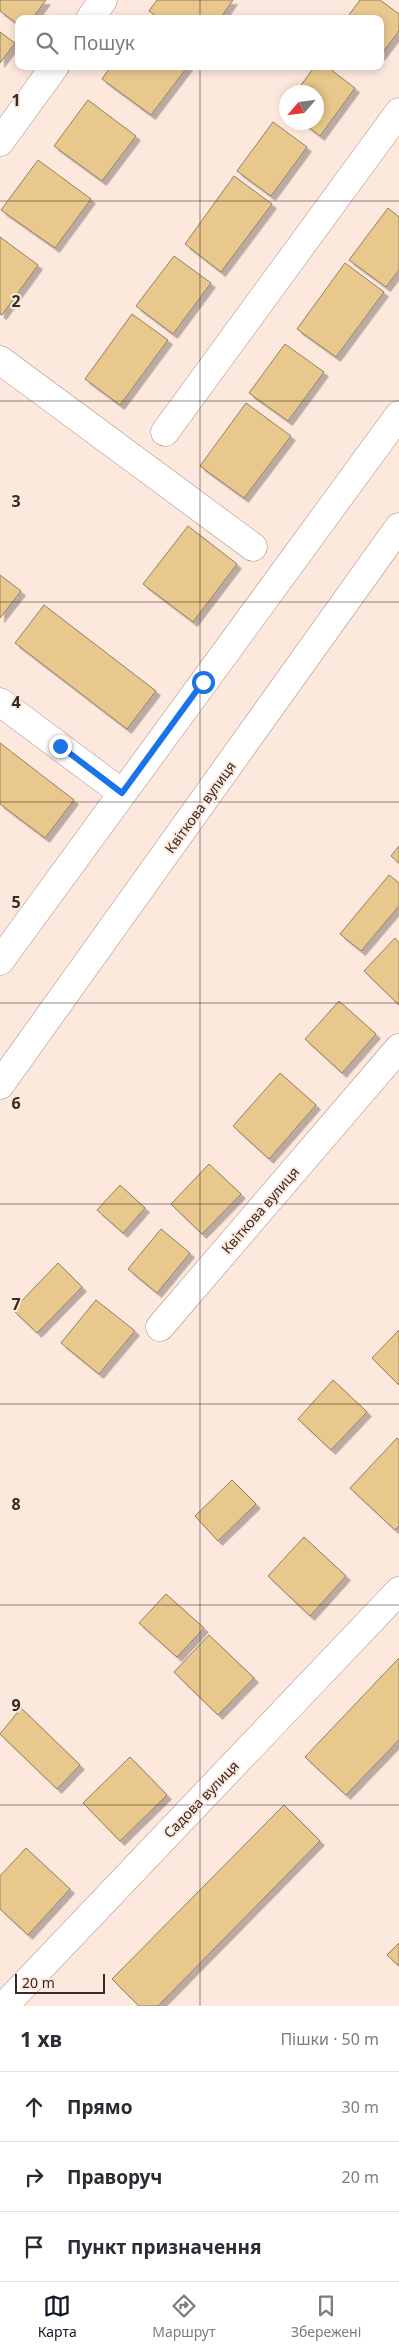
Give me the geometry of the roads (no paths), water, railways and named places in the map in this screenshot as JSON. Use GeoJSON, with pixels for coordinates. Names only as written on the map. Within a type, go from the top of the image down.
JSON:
{"type":"FeatureCollection","features":[{"type":"Feature","properties":{"kind":"street"},"geometry":{"type":"LineString","coordinates":[[93,15],[103,0]]}},
{"type":"Feature","properties":{"kind":"street"},"geometry":{"type":"LineString","coordinates":[[0,142],[52,70]]}},
{"type":"Feature","properties":{"kind":"street"},"geometry":{"type":"LineString","coordinates":[[165,432],[399,112]]}},
{"type":"Feature","properties":{"kind":"street"},"geometry":{"type":"LineString","coordinates":[[0,360],[253,547]]}},
{"type":"Feature","properties":{"kind":"street"},"geometry":{"type":"LineString","coordinates":[[0,961],[399,415]]}},
{"type":"Feature","properties":{"kind":"street","name":"Квіткова вулиця"},"geometry":{"type":"LineString","coordinates":[[0,1085],[399,527]]}},
{"type":"Feature","properties":{"kind":"street"},"geometry":{"type":"LineString","coordinates":[[0,702],[122,793]]}},
{"type":"Feature","properties":{"kind":"street","name":"Квіткова вулиця"},"geometry":{"type":"LineString","coordinates":[[160,1327],[399,1048]]}},
{"type":"Feature","properties":{"kind":"street","name":"Садова вулиця"},"geometry":{"type":"LineString","coordinates":[[4,2006],[399,1592]]}}]}
